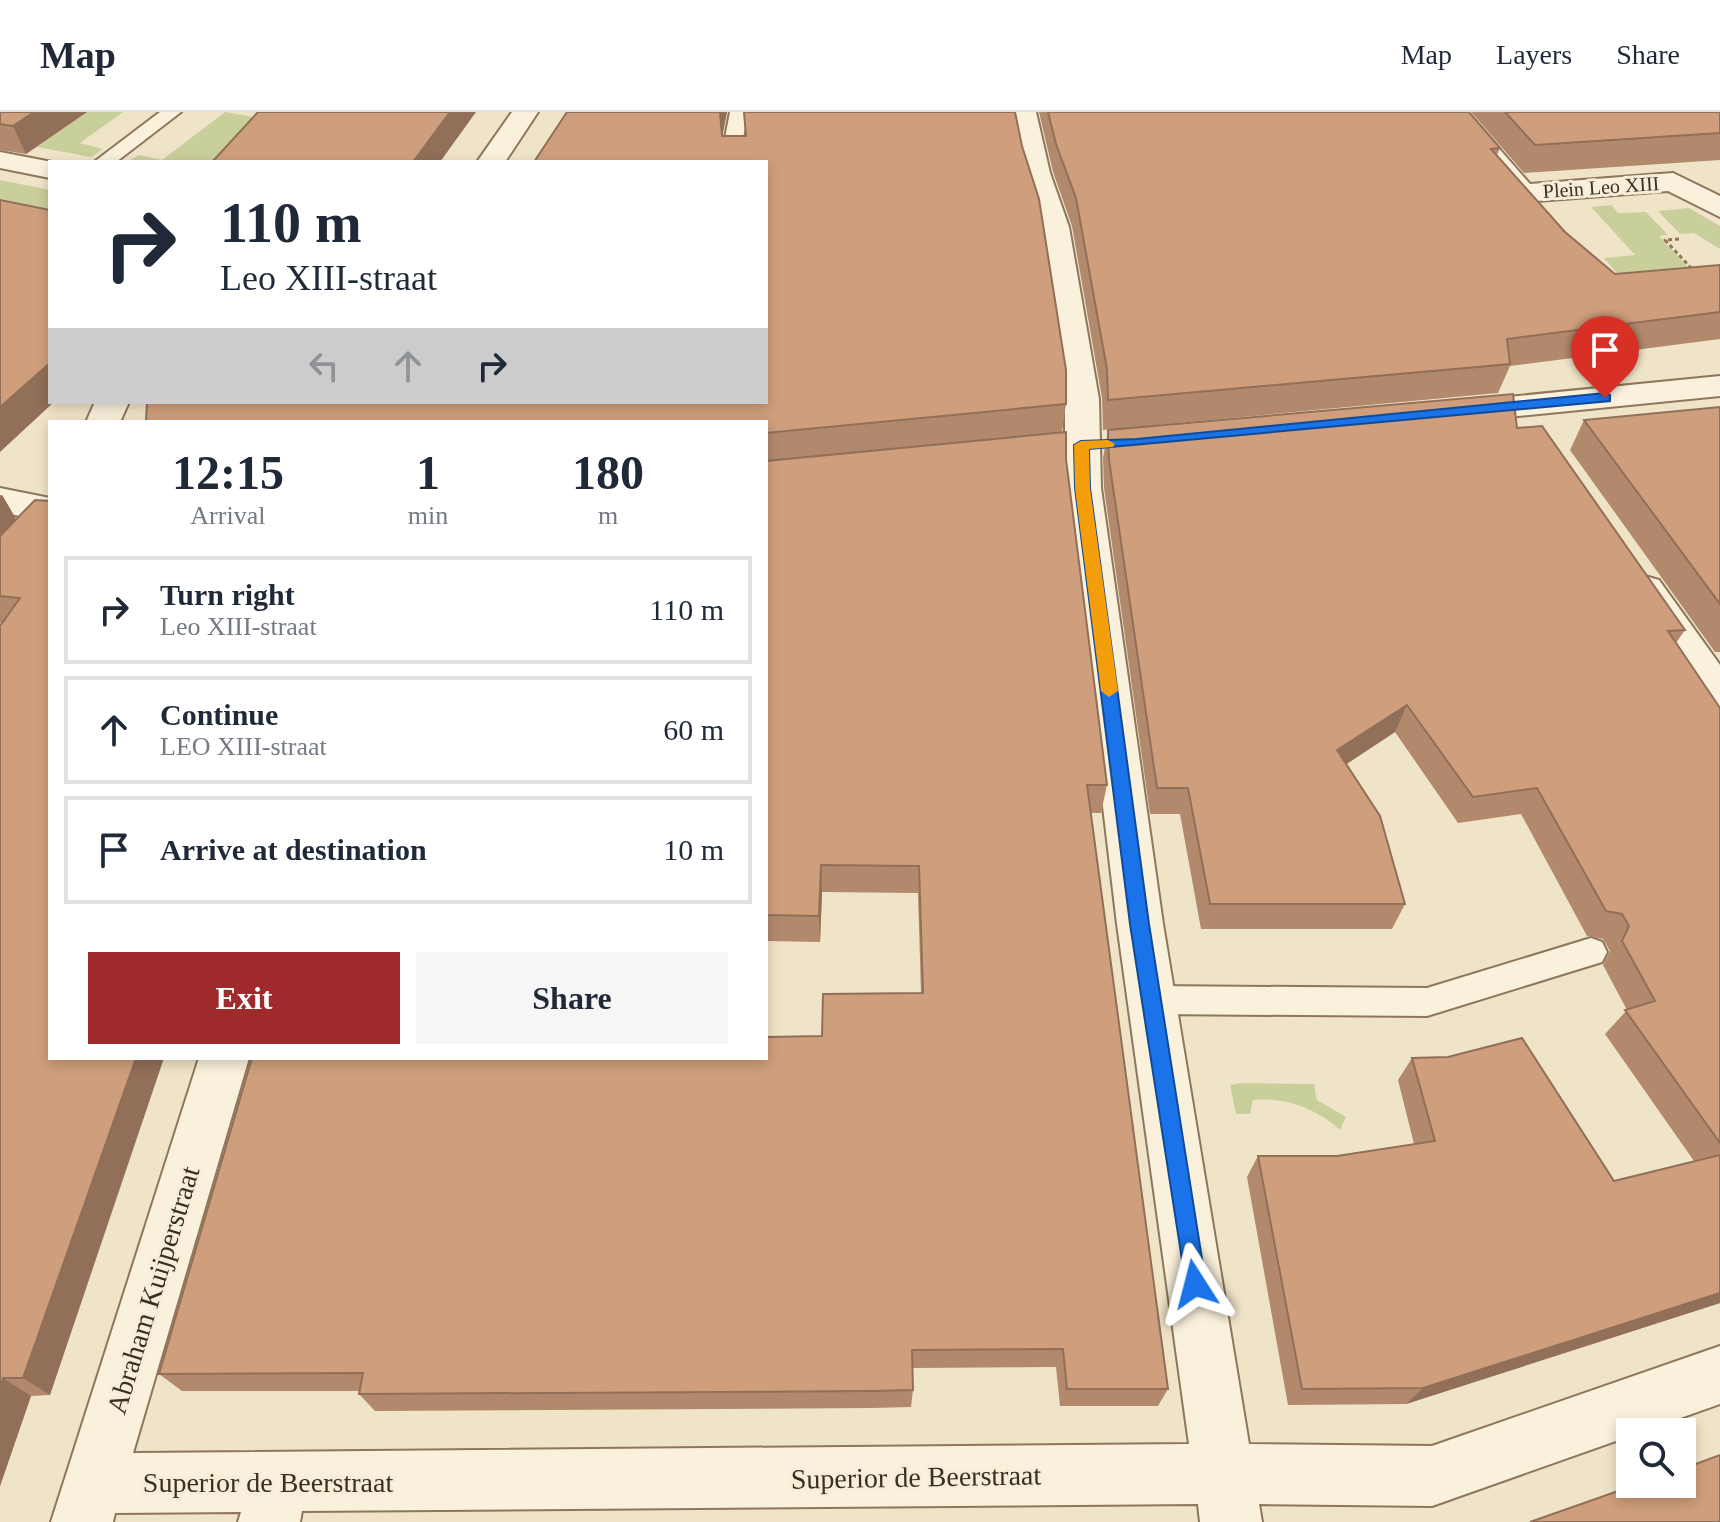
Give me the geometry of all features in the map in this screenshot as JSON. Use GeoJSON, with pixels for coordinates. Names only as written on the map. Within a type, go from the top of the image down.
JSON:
{"type":"FeatureCollection","features":[{"type":"Feature","properties":{"kind":"street"},"geometry":{"type":"LineString","coordinates":[[492,160],[525,112]]}},
{"type":"Feature","properties":{"kind":"street"},"geometry":{"type":"LineString","coordinates":[[1023,112],[1036,173],[1054,227],[1082,399],[1080,445],[1083,488],[1151,1000],[1228,1498]]}},
{"type":"Feature","properties":{"kind":"street","name":"Plein Leo XIII"},"geometry":{"type":"LineString","coordinates":[[1453,112],[1523,193],[1673,182],[1720,208]]}},
{"type":"Feature","properties":{"kind":"street"},"geometry":{"type":"LineString","coordinates":[[0,160],[48,170]]}},
{"type":"Feature","properties":{"kind":"street"},"geometry":{"type":"LineString","coordinates":[[1673,182],[1720,175]]}},
{"type":"Feature","properties":{"kind":"street"},"geometry":{"type":"LineString","coordinates":[[1423,415],[1706,388]]}},
{"type":"Feature","properties":{"kind":"street"},"geometry":{"type":"LineString","coordinates":[[1518,406],[1544,444]]}},
{"type":"Feature","properties":{"kind":"street"},"geometry":{"type":"LineString","coordinates":[[30,512],[48,479]]}},
{"type":"Feature","properties":{"kind":"street"},"geometry":{"type":"LineString","coordinates":[[1623,557],[1720,696]]}},
{"type":"Feature","properties":{"kind":"street","name":"Abraham Kuijperstraat"},"geometry":{"type":"LineString","coordinates":[[88,1502],[223,1060]]}},
{"type":"Feature","properties":{"kind":"street","name":"Superior de Beerstraat"},"geometry":{"type":"LineString","coordinates":[[88,1502],[1228,1498],[1432,1476],[1720,1375]]}},
{"type":"Feature","properties":{"kind":"lane"},"geometry":{"type":"LineString","coordinates":[[107,160],[172,112]]}},
{"type":"Feature","properties":{"kind":"lane"},"geometry":{"type":"LineString","coordinates":[[736,160],[734,138],[739,112]]}},
{"type":"Feature","properties":{"kind":"lane"},"geometry":{"type":"LineString","coordinates":[[1151,1000],[1427,1002],[1591,952]]}},
{"type":"Feature","properties":{"kind":"path"},"geometry":{"type":"LineString","coordinates":[[1676,271],[1694,269],[1665,240],[1679,239]]}},
{"type":"Feature","properties":{"kind":"green space"},"geometry":{"type":"Polygon","coordinates":[[[87,112],[123,112],[80,143],[103,149],[91,157],[37,147],[87,112]]]}},
{"type":"Feature","properties":{"kind":"green space"},"geometry":{"type":"Polygon","coordinates":[[[225,112],[259,118],[221,160],[162,160],[225,112]]]}},
{"type":"Feature","properties":{"kind":"green space"},"geometry":{"type":"Polygon","coordinates":[[[139,155],[162,160],[130,160],[139,155]]]}},
{"type":"Feature","properties":{"kind":"green space"},"geometry":{"type":"Polygon","coordinates":[[[0,180],[48,190],[48,235],[0,226],[0,180]]]}},
{"type":"Feature","properties":{"kind":"green space"},"geometry":{"type":"Polygon","coordinates":[[[1611,205],[1618,213],[1646,212],[1668,235],[1659,236],[1688,267],[1617,273],[1604,258],[1635,255],[1591,207],[1611,205]]]}},
{"type":"Feature","properties":{"kind":"green space"},"geometry":{"type":"Polygon","coordinates":[[[1689,208],[1720,226],[1720,249],[1694,233],[1680,234],[1658,211],[1689,208]]]}},
{"type":"Feature","properties":{"kind":"green space"},"geometry":{"type":"Polygon","coordinates":[[[1314,1084],[1317,1100],[1346,1117],[1340,1130],[1311,1110],[1277,1100],[1253,1100],[1250,1114],[1236,1114],[1230,1085],[1314,1084]]]}},
{"type":"Feature","properties":{"kind":"building"},"geometry":{"type":"Polygon","coordinates":[[[0,112],[34,112],[13,126],[0,124],[0,112]]]}},
{"type":"Feature","properties":{"kind":"building"},"geometry":{"type":"Polygon","coordinates":[[[258,112],[450,112],[414,160],[214,160],[258,112]]]}},
{"type":"Feature","properties":{"kind":"building"},"geometry":{"type":"Polygon","coordinates":[[[567,112],[720,112],[722,136],[746,136],[744,112],[1015,112],[1039,199],[1066,370],[1066,404],[768,433],[768,420],[146,420],[147,404],[768,404],[768,160],[535,160],[567,112]]]}},
{"type":"Feature","properties":{"kind":"building"},"geometry":{"type":"Polygon","coordinates":[[[1048,112],[1469,112],[1500,148],[1491,149],[1565,232],[1615,274],[1720,265],[1720,312],[1507,339],[1510,364],[1108,400],[1107,369],[1076,198],[1048,112]]]}},
{"type":"Feature","properties":{"kind":"building"},"geometry":{"type":"Polygon","coordinates":[[[1505,112],[1720,112],[1720,133],[1535,145],[1505,112]]]}},
{"type":"Feature","properties":{"kind":"building"},"geometry":{"type":"Polygon","coordinates":[[[0,200],[48,210],[48,365],[0,407],[0,200]]]}},
{"type":"Feature","properties":{"kind":"building"},"geometry":{"type":"Polygon","coordinates":[[[1513,394],[1517,428],[1542,426],[1685,630],[1668,631],[1720,708],[1720,1143],[1625,1010],[1655,1001],[1622,941],[1629,926],[1622,914],[1606,911],[1537,788],[1473,797],[1407,705],[1337,750],[1380,816],[1405,904],[1210,904],[1188,788],[1157,788],[1109,460],[1108,430],[1513,394]]]}},
{"type":"Feature","properties":{"kind":"building"},"geometry":{"type":"Polygon","coordinates":[[[1720,407],[1720,604],[1584,420],[1720,407]]]}},
{"type":"Feature","properties":{"kind":"building"},"geometry":{"type":"Polygon","coordinates":[[[1066,432],[1066,459],[1107,785],[1087,785],[1168,1389],[1067,1389],[1063,1349],[912,1350],[913,1390],[359,1394],[363,1373],[159,1374],[251,1060],[768,1060],[768,1037],[822,1036],[823,994],[923,993],[919,866],[821,865],[819,916],[768,915],[768,461],[1066,432]]]}},
{"type":"Feature","properties":{"kind":"building"},"geometry":{"type":"Polygon","coordinates":[[[35,500],[48,501],[48,1060],[135,1060],[23,1378],[3,1378],[0,1388],[0,626],[20,598],[0,596],[0,536],[35,500]]]}},
{"type":"Feature","properties":{"kind":"building"},"geometry":{"type":"Polygon","coordinates":[[[1522,1038],[1614,1181],[1720,1155],[1720,1293],[1423,1388],[1302,1389],[1258,1156],[1337,1156],[1435,1141],[1412,1058],[1448,1057],[1522,1038]]]}},
{"type":"Feature","properties":{"kind":"building"},"geometry":{"type":"Polygon","coordinates":[[[1720,1455],[1720,1522],[1530,1522],[1616,1492],[1616,1498],[1696,1498],[1696,1464],[1720,1455]]]}},
{"type":"Feature","properties":{"kind":"slow traffic"},"geometry":{"type":"LineString","coordinates":[[1108,444],[1081,445],[1083,488],[1109,691]]}},
{"type":"Feature","properties":{"kind":"route"},"geometry":{"type":"LineString","coordinates":[[1195,1284],[1140,924],[1083,488],[1081,445],[1137,443],[1605,398]]}}]}
